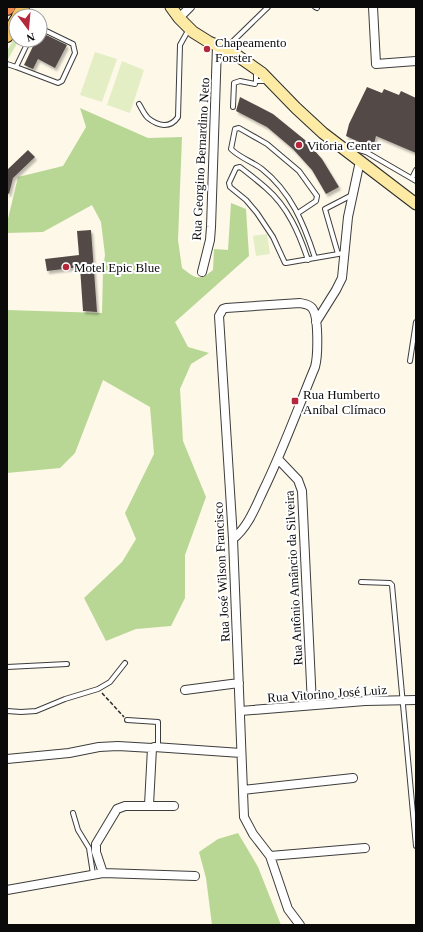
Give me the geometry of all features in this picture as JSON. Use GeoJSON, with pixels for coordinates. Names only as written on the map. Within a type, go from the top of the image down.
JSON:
{"type":"FeatureCollection","features":[{"type":"Feature","properties":{"kind":"main road"},"geometry":{"type":"LineString","coordinates":[[171,7],[189,29],[203,39],[238,56],[256,68],[318,128],[416,204]]}},
{"type":"Feature","properties":{"kind":"street"},"geometry":{"type":"LineString","coordinates":[[179,18],[190,7]]}},
{"type":"Feature","properties":{"kind":"street"},"geometry":{"type":"LineString","coordinates":[[373,7],[376,64],[416,61]]}},
{"type":"Feature","properties":{"kind":"street","name":"Rua Georgino Bernardino Neto"},"geometry":{"type":"LineString","coordinates":[[202,272],[210,240],[221,47]]}},
{"type":"Feature","properties":{"kind":"street"},"geometry":{"type":"LineString","coordinates":[[232,539],[242,530],[251,517],[278,459],[315,367],[318,354],[316,322],[339,284],[343,270],[341,254],[360,161]]}},
{"type":"Feature","properties":{"kind":"street","name":"Rua José Wilson Francisco"},"geometry":{"type":"LineString","coordinates":[[300,925],[288,909],[270,856],[253,834],[244,817],[232,539],[219,316],[220,312],[226,308],[300,304],[311,306],[316,322]]}},
{"type":"Feature","properties":{"kind":"street","name":"Rua Antônio Amâncio da Silveira"},"geometry":{"type":"LineString","coordinates":[[278,459],[298,480],[302,491],[312,705]]}},
{"type":"Feature","properties":{"kind":"street"},"geometry":{"type":"LineString","coordinates":[[185,690],[238,682]]}},
{"type":"Feature","properties":{"kind":"street","name":"Rua Vitorino José Luiz"},"geometry":{"type":"LineString","coordinates":[[240,711],[380,700],[416,700]]}},
{"type":"Feature","properties":{"kind":"street"},"geometry":{"type":"LineString","coordinates":[[7,758],[57,754],[99,747],[118,746],[241,753]]}},
{"type":"Feature","properties":{"kind":"street"},"geometry":{"type":"LineString","coordinates":[[149,805],[155,748]]}},
{"type":"Feature","properties":{"kind":"street"},"geometry":{"type":"LineString","coordinates":[[243,790],[353,778]]}},
{"type":"Feature","properties":{"kind":"street"},"geometry":{"type":"LineString","coordinates":[[103,873],[96,852],[96,844],[115,811],[119,807],[149,805],[174,806]]}},
{"type":"Feature","properties":{"kind":"street"},"geometry":{"type":"LineString","coordinates":[[270,856],[365,848]]}},
{"type":"Feature","properties":{"kind":"street"},"geometry":{"type":"LineString","coordinates":[[7,890],[103,873],[195,876]]}},
{"type":"Feature","properties":{"kind":"lane"},"geometry":{"type":"LineString","coordinates":[[221,47],[268,7]]}},
{"type":"Feature","properties":{"kind":"lane"},"geometry":{"type":"LineString","coordinates":[[139,104],[147,117],[154,122],[162,125],[169,125],[175,122],[178,117],[180,45],[189,29]]}},
{"type":"Feature","properties":{"kind":"lane"},"geometry":{"type":"LineString","coordinates":[[7,64],[58,83],[62,81],[75,53],[73,44],[48,32]]}},
{"type":"Feature","properties":{"kind":"lane"},"geometry":{"type":"LineString","coordinates":[[16,67],[25,48]]}},
{"type":"Feature","properties":{"kind":"lane"},"geometry":{"type":"LineString","coordinates":[[233,107],[234,83],[240,81],[255,84]]}},
{"type":"Feature","properties":{"kind":"lane"},"geometry":{"type":"LineString","coordinates":[[298,213],[318,199],[299,171],[267,144],[239,128],[235,129],[231,149],[262,169],[281,187],[298,213],[315,258]]}},
{"type":"Feature","properties":{"kind":"lane"},"geometry":{"type":"LineString","coordinates":[[345,149],[366,152],[414,180],[416,170]]}},
{"type":"Feature","properties":{"kind":"lane"},"geometry":{"type":"LineString","coordinates":[[308,260],[294,223],[282,205],[267,189],[240,167],[236,168],[229,183],[230,187],[246,200],[257,213],[273,237],[286,263],[308,260],[341,254],[325,209],[352,195]]}},
{"type":"Feature","properties":{"kind":"lane"},"geometry":{"type":"LineString","coordinates":[[410,361],[416,322]]}},
{"type":"Feature","properties":{"kind":"lane"},"geometry":{"type":"LineString","coordinates":[[361,582],[390,583],[392,585],[416,846]]}},
{"type":"Feature","properties":{"kind":"lane"},"geometry":{"type":"LineString","coordinates":[[7,712],[36,711],[65,699],[98,689],[110,682],[125,663]]}},
{"type":"Feature","properties":{"kind":"lane"},"geometry":{"type":"LineString","coordinates":[[7,667],[67,664]]}},
{"type":"Feature","properties":{"kind":"lane"},"geometry":{"type":"LineString","coordinates":[[127,720],[158,722],[155,748]]}},
{"type":"Feature","properties":{"kind":"lane"},"geometry":{"type":"LineString","coordinates":[[73,813],[78,830],[88,848],[93,875]]}},
{"type":"Feature","properties":{"kind":"path"},"geometry":{"type":"LineString","coordinates":[[98,689],[127,720]]}},
{"type":"Feature","properties":{"kind":"green space"},"geometry":{"type":"Polygon","coordinates":[[[9,48],[14,48],[7,61],[7,51],[9,48]]]}},
{"type":"Feature","properties":{"kind":"green space"},"geometry":{"type":"Polygon","coordinates":[[[95,52],[117,59],[102,102],[80,95],[95,52]]]}},
{"type":"Feature","properties":{"kind":"green space"},"geometry":{"type":"Polygon","coordinates":[[[122,61],[144,70],[130,113],[107,105],[122,61]]]}},
{"type":"Feature","properties":{"kind":"green space"},"geometry":{"type":"Polygon","coordinates":[[[80,108],[148,138],[182,137],[178,240],[182,268],[197,277],[204,276],[213,270],[214,249],[228,250],[231,203],[246,209],[249,256],[175,322],[188,347],[209,353],[191,364],[180,389],[183,441],[206,497],[185,555],[185,598],[171,626],[136,629],[106,641],[84,598],[122,562],[136,539],[125,513],[154,454],[150,407],[103,380],[75,453],[60,468],[7,473],[7,310],[102,313],[103,270],[105,255],[101,222],[92,205],[43,232],[7,233],[7,223],[18,177],[63,166],[86,127],[80,108]]]}},
{"type":"Feature","properties":{"kind":"green space"},"geometry":{"type":"Polygon","coordinates":[[[267,234],[270,254],[256,256],[253,236],[267,234]]]}},
{"type":"Feature","properties":{"kind":"green space"},"geometry":{"type":"Polygon","coordinates":[[[238,833],[258,867],[281,925],[212,925],[206,878],[199,852],[218,839],[238,833]]]}},
{"type":"Feature","properties":{"kind":"building"},"geometry":{"type":"Polygon","coordinates":[[[48,36],[67,45],[55,68],[38,59],[33,69],[24,65],[32,48],[48,48],[48,36]]]}},
{"type":"Feature","properties":{"kind":"building"},"geometry":{"type":"Polygon","coordinates":[[[367,87],[382,93],[384,89],[399,95],[401,91],[416,98],[416,153],[376,136],[374,144],[370,147],[346,136],[349,124],[367,87]]]}},
{"type":"Feature","properties":{"kind":"building","name":"Vitória Center"},"geometry":{"type":"Polygon","coordinates":[[[240,97],[273,114],[305,140],[322,159],[339,187],[326,194],[312,170],[293,149],[267,127],[236,111],[240,97]]]}},
{"type":"Feature","properties":{"kind":"building"},"geometry":{"type":"Polygon","coordinates":[[[28,150],[35,157],[13,178],[9,194],[7,193],[7,170],[28,150]]]}},
{"type":"Feature","properties":{"kind":"building"},"geometry":{"type":"Polygon","coordinates":[[[91,230],[97,312],[83,311],[80,267],[47,271],[45,259],[79,255],[77,231],[91,230]]]}},
{"type":"Feature","properties":{"kind":"place","name":"Chapeamento Forster"},"geometry":{"type":"Point","coordinates":[207,49]}},
{"type":"Feature","properties":{"kind":"place","name":"Vitória Center"},"geometry":{"type":"Point","coordinates":[299,145]}},
{"type":"Feature","properties":{"kind":"place","name":"Motel Epic Blue"},"geometry":{"type":"Point","coordinates":[66,267]}},
{"type":"Feature","properties":{"kind":"place","name":"Rua Humberto Aníbal Clímaco"},"geometry":{"type":"Point","coordinates":[295,401]}}]}
